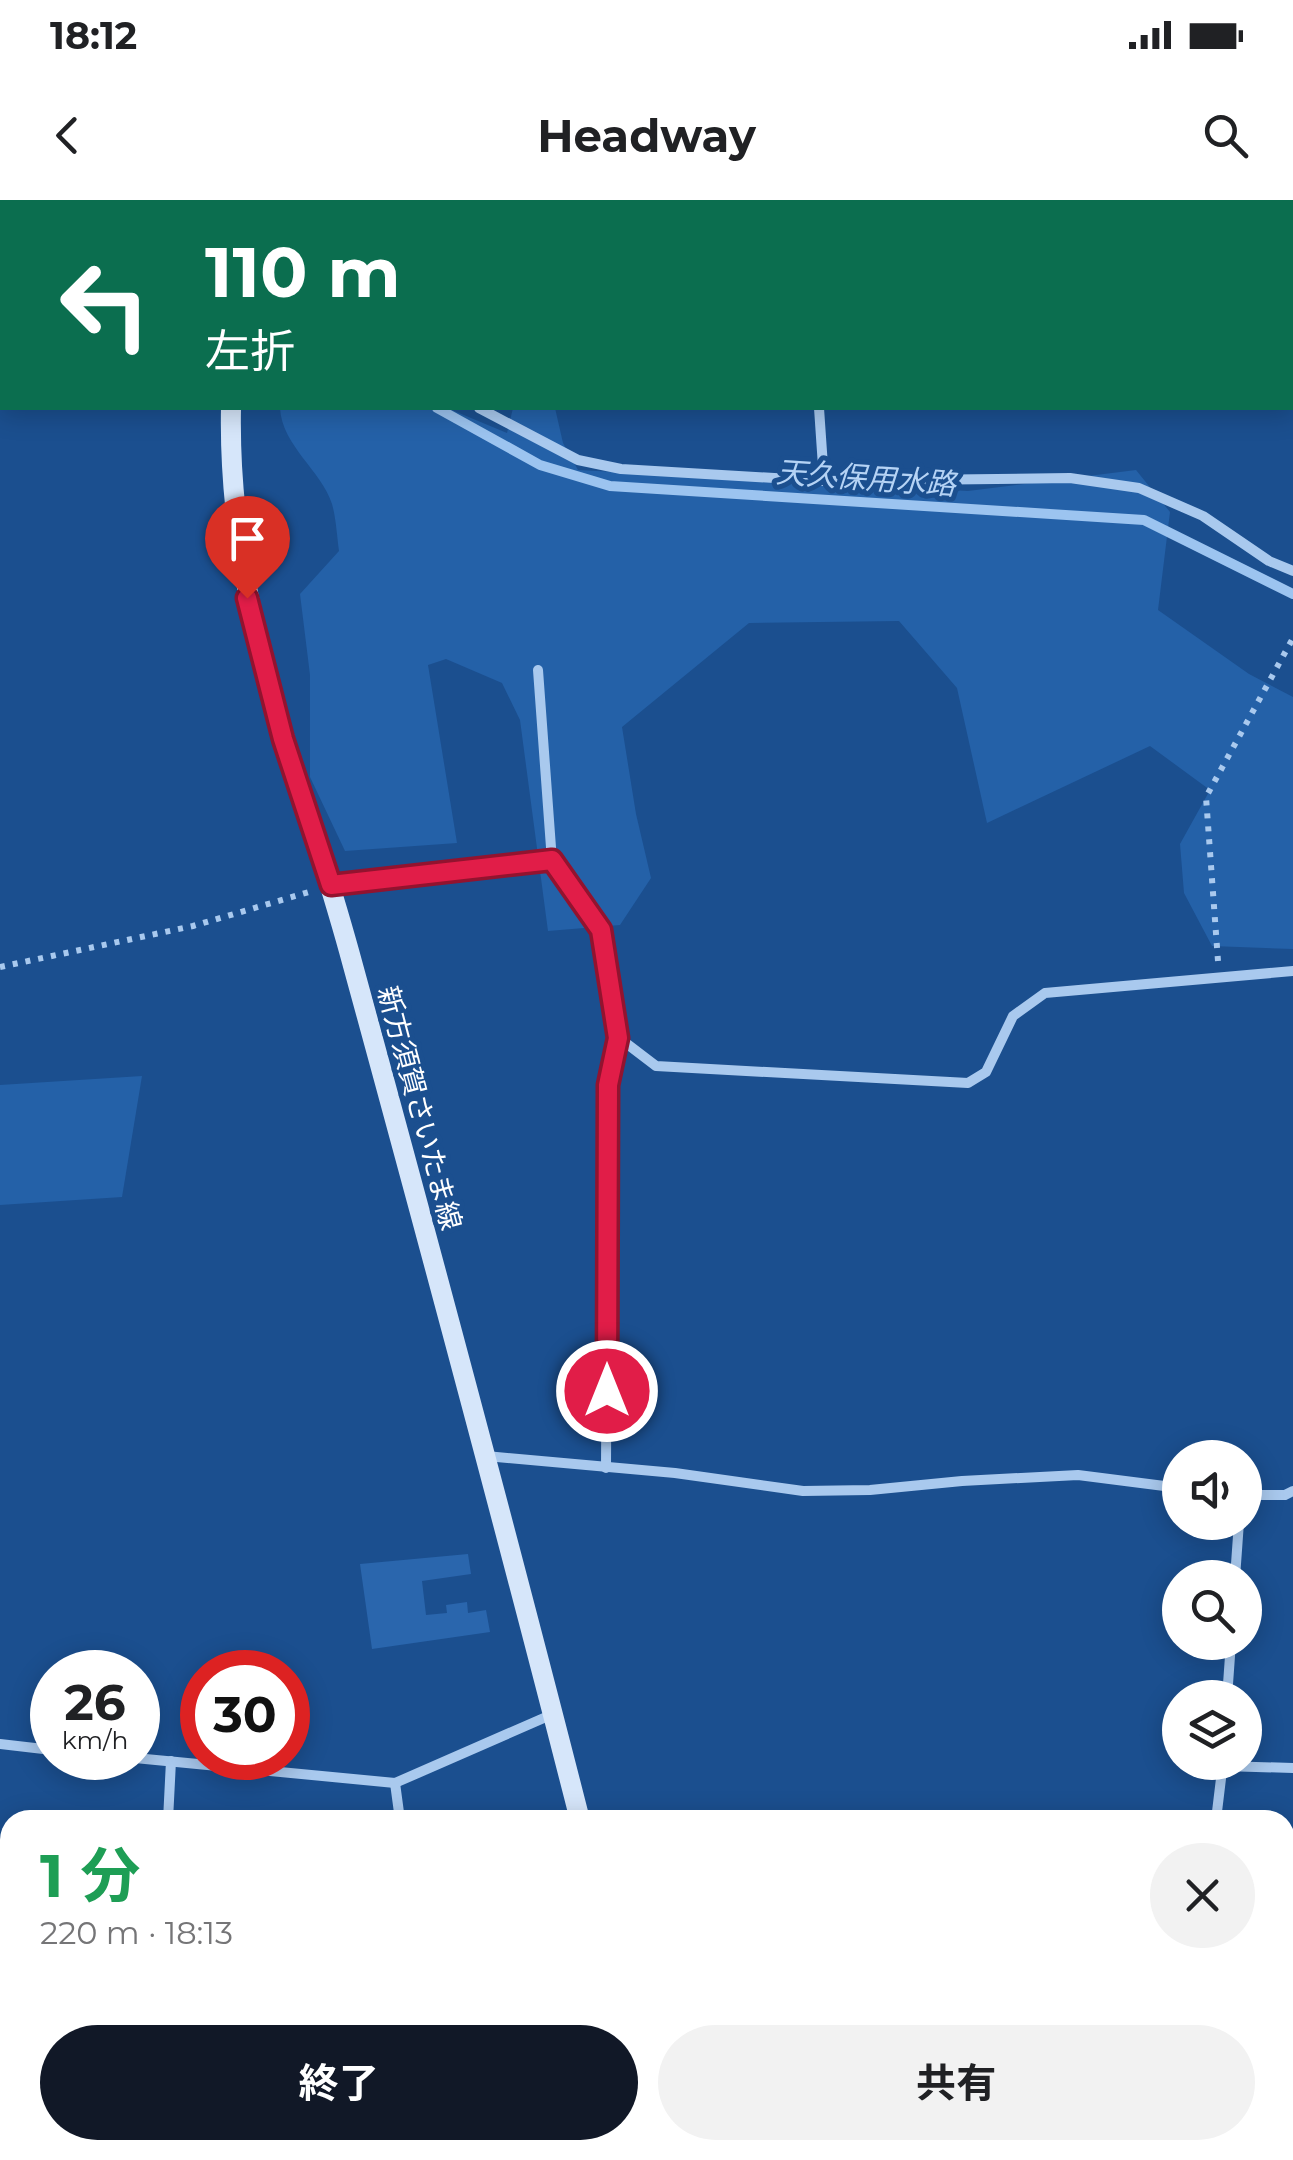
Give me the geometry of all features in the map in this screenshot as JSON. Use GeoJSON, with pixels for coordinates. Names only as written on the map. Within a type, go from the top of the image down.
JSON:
{"type":"FeatureCollection","features":[{"type":"Feature","properties":{"kind":"main road","name":"新方須賀さいたま線"},"geometry":{"type":"LineString","coordinates":[[231,410],[230,446],[247,598],[283,739],[331,885],[577,1810]]}},
{"type":"Feature","properties":{"kind":"street"},"geometry":{"type":"LineString","coordinates":[[483,410],[578,460],[667,474],[824,480],[1070,478],[1139,488],[1203,516],[1269,561],[1293,571]]}},
{"type":"Feature","properties":{"kind":"street"},"geometry":{"type":"LineString","coordinates":[[818,410],[824,480]]}},
{"type":"Feature","properties":{"kind":"street"},"geometry":{"type":"LineString","coordinates":[[538,670],[552,860],[601,930],[618,1038],[608,1085],[606,1468]]}},
{"type":"Feature","properties":{"kind":"street"},"geometry":{"type":"LineString","coordinates":[[331,885],[552,860]]}},
{"type":"Feature","properties":{"kind":"street"},"geometry":{"type":"LineString","coordinates":[[618,1038],[656,1066],[968,1083],[986,1072],[1013,1016],[1045,993],[1293,971]]}},
{"type":"Feature","properties":{"kind":"street"},"geometry":{"type":"LineString","coordinates":[[486,1456],[803,1491],[1078,1476],[1162,1486]]}},
{"type":"Feature","properties":{"kind":"street"},"geometry":{"type":"LineString","coordinates":[[1262,1495],[1293,1492]]}},
{"type":"Feature","properties":{"kind":"street"},"geometry":{"type":"LineString","coordinates":[[160,1760],[395,1782],[553,1714]]}},
{"type":"Feature","properties":{"kind":"street"},"geometry":{"type":"LineString","coordinates":[[0,1744],[30,1747]]}},
{"type":"Feature","properties":{"kind":"street"},"geometry":{"type":"LineString","coordinates":[[169,1810],[171,1761]]}},
{"type":"Feature","properties":{"kind":"street"},"geometry":{"type":"LineString","coordinates":[[1262,1766],[1293,1768]]}},
{"type":"Feature","properties":{"kind":"street"},"geometry":{"type":"LineString","coordinates":[[1217,1810],[1221,1780]]}},
{"type":"Feature","properties":{"kind":"street"},"geometry":{"type":"LineString","coordinates":[[395,1782],[399,1810]]}},
{"type":"Feature","properties":{"kind":"path"},"geometry":{"type":"LineString","coordinates":[[1219,978],[1206,797],[1293,638]]}},
{"type":"Feature","properties":{"kind":"path"},"geometry":{"type":"LineString","coordinates":[[0,967],[193,926],[331,885]]}},
{"type":"Feature","properties":{"kind":"shaded area"},"geometry":{"type":"Polygon","coordinates":[[[280,410],[452,410],[507,433],[513,410],[555,410],[563,443],[578,470],[968,491],[1136,470],[1170,512],[1158,610],[1249,674],[1293,697],[1293,949],[1212,946],[1184,893],[1180,844],[1210,790],[1150,746],[987,823],[957,688],[899,621],[749,623],[622,727],[651,878],[620,925],[548,931],[520,720],[502,683],[446,659],[428,665],[457,843],[345,851],[310,777],[310,675],[300,594],[339,551],[335,521],[327,492],[282,422],[280,410]]]}},
{"type":"Feature","properties":{"kind":"shaded area"},"geometry":{"type":"Polygon","coordinates":[[[142,1076],[122,1197],[0,1205],[0,1085],[142,1076]]]}},
{"type":"Feature","properties":{"kind":"building"},"geometry":{"type":"Polygon","coordinates":[[[468,1554],[471,1574],[422,1581],[426,1615],[447,1613],[446,1605],[467,1602],[468,1613],[486,1610],[490,1632],[372,1649],[360,1564],[468,1554]]]}},
{"type":"Feature","properties":{"kind":"waterway","name":"天久保用水路"},"geometry":{"type":"LineString","coordinates":[[441,410],[540,465],[610,486],[1144,520],[1293,594]]}},
{"type":"Feature","properties":{"kind":"route"},"geometry":{"type":"LineString","coordinates":[[247,598],[283,739],[331,885],[552,860],[601,930],[618,1038],[608,1085],[607,1391]]}}]}
